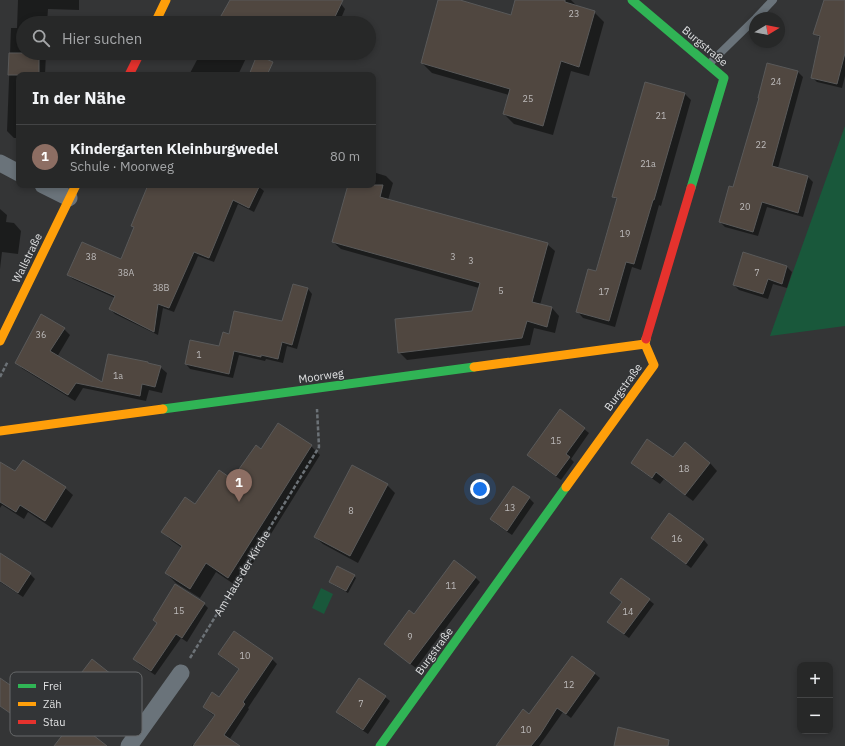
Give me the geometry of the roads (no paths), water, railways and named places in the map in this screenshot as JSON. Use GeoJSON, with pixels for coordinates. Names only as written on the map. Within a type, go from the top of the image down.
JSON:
{"type":"FeatureCollection","features":[{"type":"Feature","properties":{"kind":"street"},"geometry":{"type":"LineString","coordinates":[[158,16],[166,0]]}},
{"type":"Feature","properties":{"kind":"street","name":"Burgstraße"},"geometry":{"type":"LineString","coordinates":[[380,746],[654,365],[645,344],[724,78],[632,0]]}},
{"type":"Feature","properties":{"kind":"street"},"geometry":{"type":"LineString","coordinates":[[130,72],[136,60]]}},
{"type":"Feature","properties":{"kind":"street"},"geometry":{"type":"LineString","coordinates":[[0,163],[16,171]]}},
{"type":"Feature","properties":{"kind":"street"},"geometry":{"type":"LineString","coordinates":[[56,188],[73,192]]}},
{"type":"Feature","properties":{"kind":"street","name":"Wallstraße"},"geometry":{"type":"LineString","coordinates":[[0,341],[73,192]]}},
{"type":"Feature","properties":{"kind":"street","name":"Moorweg"},"geometry":{"type":"LineString","coordinates":[[0,431],[645,344]]}},
{"type":"Feature","properties":{"kind":"street"},"geometry":{"type":"LineString","coordinates":[[142,728],[181,673]]}},
{"type":"Feature","properties":{"kind":"street"},"geometry":{"type":"LineString","coordinates":[[129,746],[136,736]]}},
{"type":"Feature","properties":{"kind":"lane"},"geometry":{"type":"LineString","coordinates":[[761,12],[773,0]]}},
{"type":"Feature","properties":{"kind":"lane"},"geometry":{"type":"LineString","coordinates":[[708,65],[749,24]]}},
{"type":"Feature","properties":{"kind":"place","name":"Kindergarten Kleinburgwedel"},"geometry":{"type":"Point","coordinates":[239,502]}}]}
